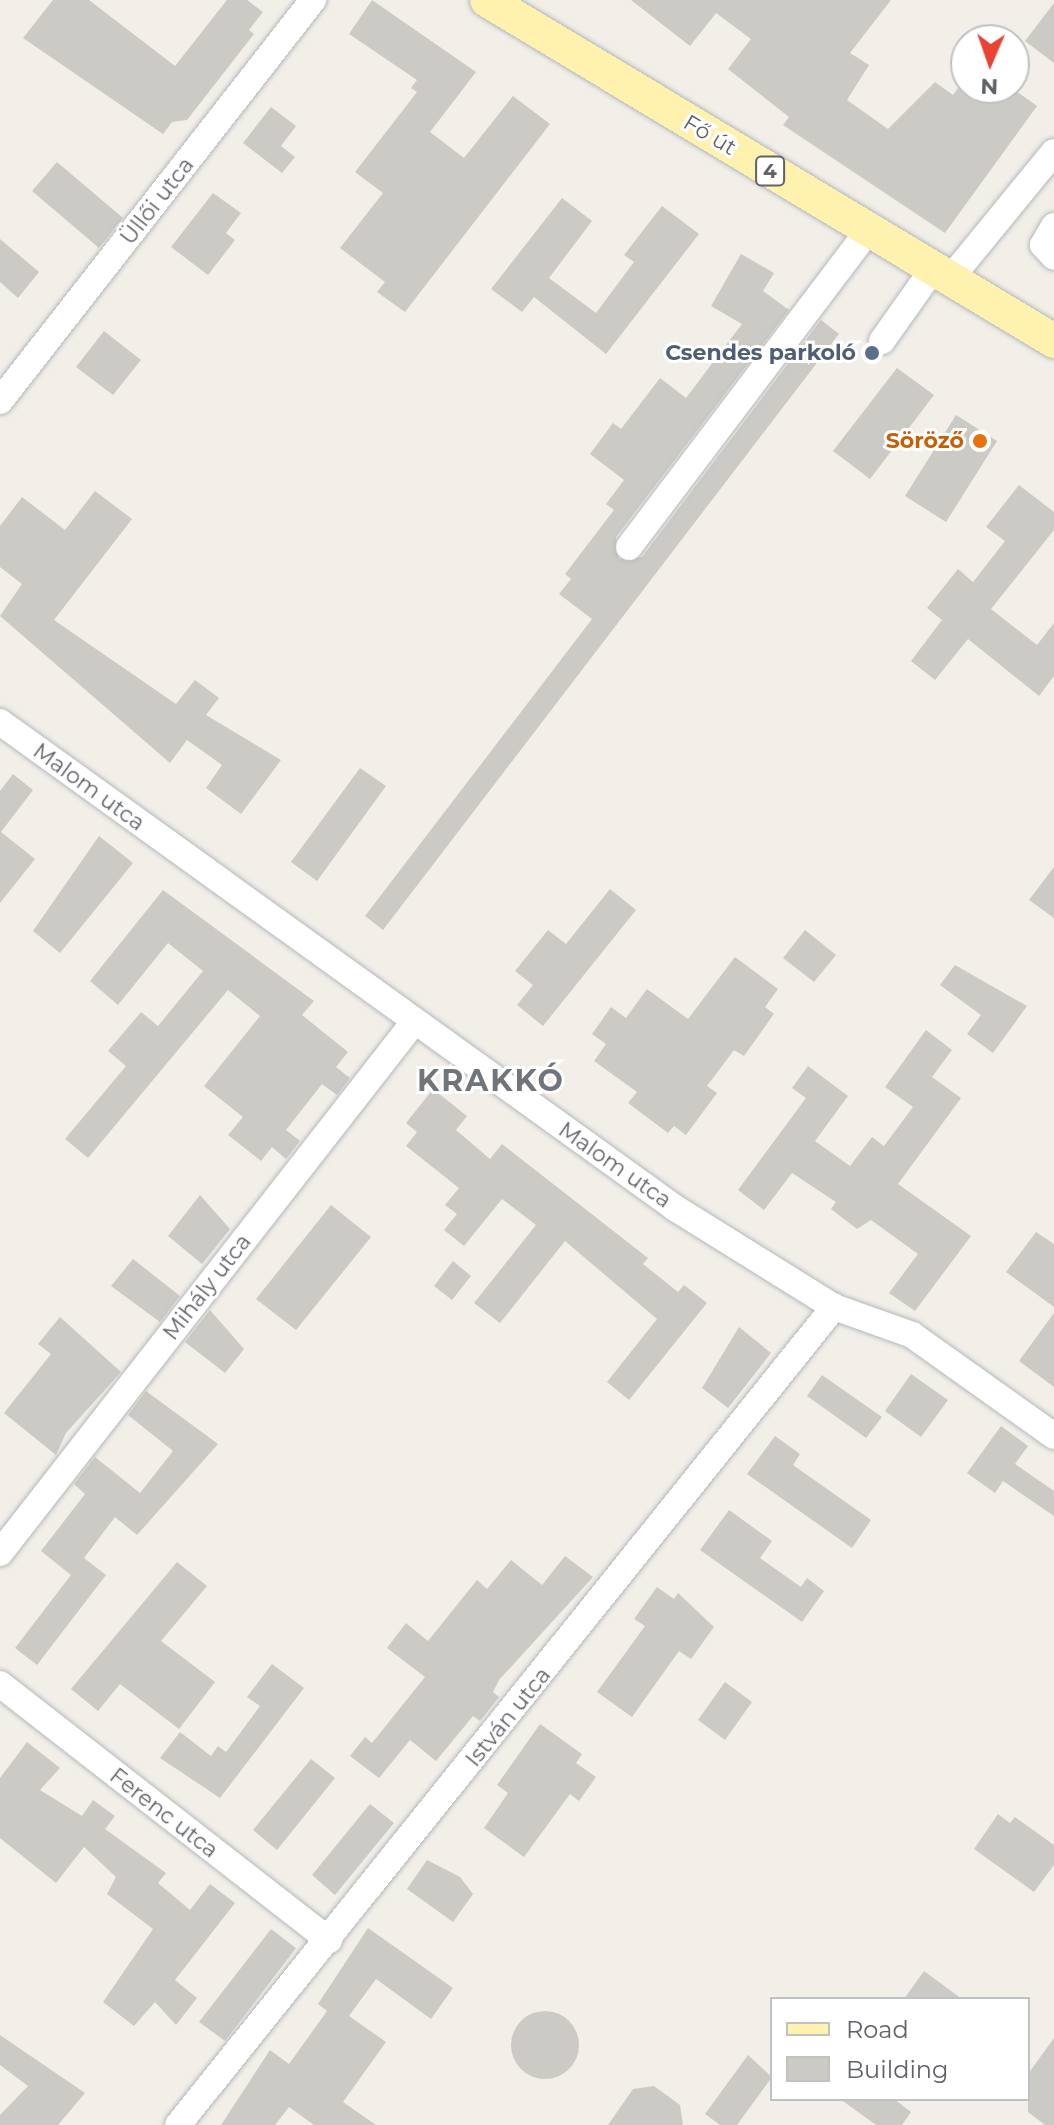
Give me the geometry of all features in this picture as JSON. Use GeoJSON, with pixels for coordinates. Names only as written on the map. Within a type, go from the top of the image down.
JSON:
{"type":"FeatureCollection","features":[{"type":"Feature","properties":{"kind":"main road","name":"Fő út"},"geometry":{"type":"LineString","coordinates":[[487,0],[1054,341]]}},
{"type":"Feature","properties":{"kind":"street","name":"Üllői utca"},"geometry":{"type":"LineString","coordinates":[[0,401],[313,0]]}},
{"type":"Feature","properties":{"kind":"street"},"geometry":{"type":"LineString","coordinates":[[882,341],[1054,152]]}},
{"type":"Feature","properties":{"kind":"street"},"geometry":{"type":"LineString","coordinates":[[1054,226],[1043,245],[1054,257]]}},
{"type":"Feature","properties":{"kind":"street"},"geometry":{"type":"LineString","coordinates":[[629,547],[869,230]]}},
{"type":"Feature","properties":{"kind":"street","name":"Malom utca"},"geometry":{"type":"LineString","coordinates":[[0,722],[675,1208],[834,1307],[912,1335],[1054,1436]]}},
{"type":"Feature","properties":{"kind":"street","name":"Mihály utca"},"geometry":{"type":"LineString","coordinates":[[0,1553],[414,1022]]}},
{"type":"Feature","properties":{"kind":"street","name":"István utca"},"geometry":{"type":"LineString","coordinates":[[178,2125],[834,1307]]}},
{"type":"Feature","properties":{"kind":"street","name":"Ferenc utca"},"geometry":{"type":"LineString","coordinates":[[0,1684],[329,1940]]}},
{"type":"Feature","properties":{"kind":"building"},"geometry":{"type":"Polygon","coordinates":[[[53,0],[89,0],[175,66],[227,0],[247,0],[263,12],[249,30],[254,34],[187,120],[172,122],[163,134],[23,38],[53,0]]]}},
{"type":"Feature","properties":{"kind":"building"},"geometry":{"type":"Polygon","coordinates":[[[372,0],[476,72],[430,132],[464,158],[513,96],[550,124],[405,312],[377,292],[385,282],[340,248],[383,193],[355,172],[417,92],[411,88],[417,80],[349,34],[372,0]]]}},
{"type":"Feature","properties":{"kind":"building"},"geometry":{"type":"Polygon","coordinates":[[[631,0],[891,0],[850,53],[869,65],[847,100],[888,129],[935,82],[950,93],[950,104],[1030,104],[1030,101],[1037,106],[945,233],[783,125],[789,117],[728,69],[751,39],[716,13],[690,46],[631,0]]]}},
{"type":"Feature","properties":{"kind":"building"},"geometry":{"type":"Polygon","coordinates":[[[1054,3],[1054,63],[1030,45],[1030,34],[1054,3]]]}},
{"type":"Feature","properties":{"kind":"building"},"geometry":{"type":"Polygon","coordinates":[[[271,107],[296,126],[281,146],[295,157],[282,173],[243,143],[271,107]]]}},
{"type":"Feature","properties":{"kind":"building"},"geometry":{"type":"Polygon","coordinates":[[[57,162],[123,218],[99,248],[32,191],[57,162]]]}},
{"type":"Feature","properties":{"kind":"building"},"geometry":{"type":"Polygon","coordinates":[[[213,193],[241,213],[226,233],[235,240],[208,275],[171,247],[213,193]]]}},
{"type":"Feature","properties":{"kind":"building"},"geometry":{"type":"Polygon","coordinates":[[[562,198],[592,221],[549,278],[596,313],[634,262],[624,255],[662,206],[699,234],[606,354],[534,297],[522,312],[491,289],[562,198]]]}},
{"type":"Feature","properties":{"kind":"building"},"geometry":{"type":"Polygon","coordinates":[[[0,239],[39,272],[18,298],[0,282],[0,239]]]}},
{"type":"Feature","properties":{"kind":"building"},"geometry":{"type":"Polygon","coordinates":[[[741,254],[774,273],[763,291],[789,310],[616,537],[619,559],[642,557],[821,320],[839,334],[383,930],[365,916],[592,619],[559,594],[571,579],[565,574],[614,510],[606,504],[624,480],[590,454],[613,423],[621,429],[660,378],[686,398],[742,324],[711,306],[741,254]]]}},
{"type":"Feature","properties":{"kind":"building"},"geometry":{"type":"Polygon","coordinates":[[[104,331],[141,360],[113,395],[76,367],[104,331]]]}},
{"type":"Feature","properties":{"kind":"building"},"geometry":{"type":"Polygon","coordinates":[[[897,368],[934,395],[870,479],[833,451],[897,368]]]}},
{"type":"Feature","properties":{"kind":"building"},"geometry":{"type":"Polygon","coordinates":[[[956,415],[997,441],[946,522],[905,496],[956,415]]]}},
{"type":"Feature","properties":{"kind":"building"},"geometry":{"type":"Polygon","coordinates":[[[1019,485],[1054,512],[1054,530],[991,609],[1037,645],[1054,623],[1054,676],[1039,696],[968,639],[935,680],[911,661],[942,620],[927,608],[958,569],[973,582],[1005,541],[986,527],[1019,485]]]}},
{"type":"Feature","properties":{"kind":"building"},"geometry":{"type":"Polygon","coordinates":[[[95,491],[132,519],[54,620],[176,704],[195,680],[219,698],[206,715],[281,760],[241,814],[206,788],[222,765],[187,740],[170,763],[0,616],[22,584],[0,567],[0,526],[22,497],[65,530],[95,491]]]}},
{"type":"Feature","properties":{"kind":"building"},"geometry":{"type":"Polygon","coordinates":[[[360,768],[386,786],[317,881],[291,862],[360,768]]]}},
{"type":"Feature","properties":{"kind":"building"},"geometry":{"type":"Polygon","coordinates":[[[13,774],[33,790],[1,832],[35,859],[0,903],[0,791],[13,774]]]}},
{"type":"Feature","properties":{"kind":"building"},"geometry":{"type":"Polygon","coordinates":[[[99,836],[133,863],[60,953],[33,931],[99,836]]]}},
{"type":"Feature","properties":{"kind":"building"},"geometry":{"type":"Polygon","coordinates":[[[1054,867],[1054,918],[1029,900],[1054,867]]]}},
{"type":"Feature","properties":{"kind":"building"},"geometry":{"type":"Polygon","coordinates":[[[610,889],[636,910],[543,1026],[517,1005],[533,985],[515,971],[548,930],[566,944],[610,889]]]}},
{"type":"Feature","properties":{"kind":"building"},"geometry":{"type":"Polygon","coordinates":[[[163,890],[314,1001],[302,1015],[348,1052],[336,1067],[350,1078],[337,1095],[322,1084],[286,1130],[300,1141],[286,1159],[272,1147],[261,1161],[228,1135],[243,1117],[204,1086],[260,1016],[228,990],[88,1158],[65,1139],[126,1066],[108,1051],[141,1012],[158,1026],[203,971],[168,943],[118,1005],[90,981],[163,890]]]}},
{"type":"Feature","properties":{"kind":"building"},"geometry":{"type":"Polygon","coordinates":[[[805,930],[836,955],[814,982],[783,958],[805,930]]]}},
{"type":"Feature","properties":{"kind":"building"},"geometry":{"type":"Polygon","coordinates":[[[735,957],[778,989],[765,1007],[774,1014],[744,1056],[734,1050],[707,1086],[717,1093],[686,1135],[674,1126],[668,1133],[628,1103],[637,1092],[594,1061],[606,1044],[592,1034],[611,1007],[626,1018],[647,989],[688,1019],[735,957]]]}},
{"type":"Feature","properties":{"kind":"building"},"geometry":{"type":"Polygon","coordinates":[[[955,965],[1027,1006],[993,1053],[967,1034],[981,1015],[940,985],[955,965]]]}},
{"type":"Feature","properties":{"kind":"building"},"geometry":{"type":"Polygon","coordinates":[[[926,1030],[952,1050],[932,1077],[961,1098],[898,1184],[971,1236],[915,1311],[889,1293],[918,1254],[871,1220],[857,1229],[831,1209],[836,1202],[792,1173],[764,1210],[738,1190],[806,1098],[792,1088],[808,1066],[848,1096],[815,1141],[850,1166],[872,1137],[884,1146],[913,1107],[885,1087],[926,1030]]]}},
{"type":"Feature","properties":{"kind":"building"},"geometry":{"type":"Polygon","coordinates":[[[433,1089],[467,1116],[456,1130],[490,1159],[502,1144],[648,1258],[643,1264],[678,1292],[684,1285],[707,1303],[629,1400],[607,1382],[657,1319],[565,1241],[500,1323],[474,1303],[536,1225],[502,1199],[464,1246],[444,1230],[457,1214],[445,1205],[459,1188],[406,1146],[417,1132],[406,1123],[433,1089]]]}},
{"type":"Feature","properties":{"kind":"building"},"geometry":{"type":"Polygon","coordinates":[[[200,1195],[230,1229],[202,1264],[168,1236],[200,1195]]]}},
{"type":"Feature","properties":{"kind":"building"},"geometry":{"type":"Polygon","coordinates":[[[331,1205],[371,1237],[296,1330],[256,1299],[331,1205]]]}},
{"type":"Feature","properties":{"kind":"building"},"geometry":{"type":"Polygon","coordinates":[[[1036,1232],[1054,1244],[1054,1307],[1006,1272],[1036,1232]]]}},
{"type":"Feature","properties":{"kind":"building"},"geometry":{"type":"Polygon","coordinates":[[[133,1259],[180,1296],[160,1322],[111,1286],[133,1259]]]}},
{"type":"Feature","properties":{"kind":"building"},"geometry":{"type":"Polygon","coordinates":[[[453,1261],[471,1276],[452,1300],[434,1286],[453,1261]]]}},
{"type":"Feature","properties":{"kind":"building"},"geometry":{"type":"Polygon","coordinates":[[[210,1310],[244,1349],[225,1373],[185,1342],[210,1310]]]}},
{"type":"Feature","properties":{"kind":"building"},"geometry":{"type":"Polygon","coordinates":[[[1054,1313],[1054,1387],[1019,1361],[1054,1313]]]}},
{"type":"Feature","properties":{"kind":"building"},"geometry":{"type":"Polygon","coordinates":[[[60,1317],[121,1372],[66,1433],[56,1455],[4,1413],[51,1354],[38,1344],[60,1317]]]}},
{"type":"Feature","properties":{"kind":"building"},"geometry":{"type":"Polygon","coordinates":[[[739,1327],[771,1353],[728,1408],[702,1388],[739,1327]]]}},
{"type":"Feature","properties":{"kind":"building"},"geometry":{"type":"Polygon","coordinates":[[[911,1374],[948,1400],[921,1437],[885,1411],[911,1374]]]}},
{"type":"Feature","properties":{"kind":"building"},"geometry":{"type":"Polygon","coordinates":[[[822,1375],[882,1417],[866,1438],[807,1396],[822,1375]]]}},
{"type":"Feature","properties":{"kind":"building"},"geometry":{"type":"Polygon","coordinates":[[[146,1391],[218,1444],[137,1535],[115,1517],[84,1558],[106,1575],[37,1665],[15,1648],[71,1575],[41,1551],[85,1494],[74,1484],[95,1457],[140,1493],[173,1451],[128,1415],[146,1391]]]}},
{"type":"Feature","properties":{"kind":"building"},"geometry":{"type":"Polygon","coordinates":[[[1001,1426],[1028,1446],[1015,1464],[1054,1491],[1054,1516],[1003,1481],[995,1493],[967,1473],[1001,1426]]]}},
{"type":"Feature","properties":{"kind":"building"},"geometry":{"type":"Polygon","coordinates":[[[775,1436],[800,1454],[793,1465],[871,1520],[852,1548],[747,1474],[775,1436]]]}},
{"type":"Feature","properties":{"kind":"building"},"geometry":{"type":"Polygon","coordinates":[[[729,1510],[772,1541],[760,1558],[801,1587],[807,1578],[824,1591],[802,1622],[700,1550],[729,1510]]]}},
{"type":"Feature","properties":{"kind":"building"},"geometry":{"type":"Polygon","coordinates":[[[565,1556],[593,1577],[499,1680],[493,1692],[499,1697],[480,1721],[473,1716],[436,1761],[410,1740],[379,1778],[350,1756],[365,1737],[372,1743],[425,1677],[387,1648],[406,1623],[428,1641],[477,1580],[487,1589],[511,1560],[542,1585],[565,1556]]]}},
{"type":"Feature","properties":{"kind":"building"},"geometry":{"type":"Polygon","coordinates":[[[177,1562],[207,1586],[161,1641],[215,1682],[179,1729],[120,1684],[98,1711],[71,1689],[177,1562]]]}},
{"type":"Feature","properties":{"kind":"building"},"geometry":{"type":"Polygon","coordinates":[[[657,1587],[674,1599],[678,1593],[714,1627],[691,1659],[679,1651],[632,1717],[597,1692],[645,1626],[634,1619],[657,1587]]]}},
{"type":"Feature","properties":{"kind":"building"},"geometry":{"type":"Polygon","coordinates":[[[272,1664],[304,1688],[220,1798],[160,1758],[180,1732],[211,1756],[218,1746],[226,1752],[260,1706],[247,1697],[272,1664]]]}},
{"type":"Feature","properties":{"kind":"building"},"geometry":{"type":"Polygon","coordinates":[[[725,1682],[752,1702],[725,1740],[698,1720],[725,1682]]]}},
{"type":"Feature","properties":{"kind":"building"},"geometry":{"type":"Polygon","coordinates":[[[540,1724],[582,1754],[576,1763],[596,1777],[579,1801],[570,1794],[524,1857],[484,1828],[508,1793],[497,1785],[540,1724]]]}},
{"type":"Feature","properties":{"kind":"building"},"geometry":{"type":"Polygon","coordinates":[[[27,1742],[60,1768],[40,1790],[82,1816],[93,1800],[115,1816],[105,1829],[166,1873],[158,1883],[190,1910],[210,1884],[235,1903],[175,1980],[197,1998],[176,2025],[155,2002],[134,2026],[103,2002],[153,1929],[107,1894],[116,1877],[84,1847],[56,1883],[0,1838],[0,1778],[27,1742]]]}},
{"type":"Feature","properties":{"kind":"building"},"geometry":{"type":"Polygon","coordinates":[[[311,1759],[335,1778],[277,1850],[253,1830],[311,1759]]]}},
{"type":"Feature","properties":{"kind":"building"},"geometry":{"type":"Polygon","coordinates":[[[370,1804],[394,1823],[335,1895],[312,1875],[370,1804]]]}},
{"type":"Feature","properties":{"kind":"building"},"geometry":{"type":"Polygon","coordinates":[[[998,1814],[1010,1823],[1015,1817],[1054,1845],[1054,1865],[1034,1892],[974,1849],[998,1814]]]}},
{"type":"Feature","properties":{"kind":"building"},"geometry":{"type":"Polygon","coordinates":[[[427,1860],[460,1877],[473,1894],[453,1922],[407,1889],[427,1860]]]}},
{"type":"Feature","properties":{"kind":"building"},"geometry":{"type":"Polygon","coordinates":[[[368,1928],[453,1988],[431,2019],[376,1979],[349,2016],[386,2042],[343,2102],[376,2125],[314,2125],[289,2107],[275,2125],[221,2125],[270,2050],[289,2064],[327,2011],[318,2004],[368,1928]]]}},
{"type":"Feature","properties":{"kind":"building"},"geometry":{"type":"Polygon","coordinates":[[[271,1929],[296,1948],[225,2041],[199,2022],[271,1929]]]}},
{"type":"Feature","properties":{"kind":"building"},"geometry":{"type":"Polygon","coordinates":[[[924,1971],[959,1997],[905,1997],[924,1971]]]}},
{"type":"Feature","properties":{"kind":"building"},"geometry":{"type":"Polygon","coordinates":[[[545,2011],[569,2021],[579,2045],[569,2069],[545,2079],[521,2069],[511,2045],[521,2021],[545,2011]]]}},
{"type":"Feature","properties":{"kind":"building"},"geometry":{"type":"Polygon","coordinates":[[[0,2035],[85,2093],[58,2125],[0,2125],[0,2115],[28,2086],[0,2065],[0,2035]]]}},
{"type":"Feature","properties":{"kind":"building"},"geometry":{"type":"Polygon","coordinates":[[[1054,2038],[1054,2125],[1045,2125],[1028,2112],[1030,2071],[1054,2038]]]}},
{"type":"Feature","properties":{"kind":"building"},"geometry":{"type":"Polygon","coordinates":[[[748,2055],[770,2075],[770,2080],[737,2125],[720,2125],[705,2114],[748,2055]]]}},
{"type":"Feature","properties":{"kind":"building"},"geometry":{"type":"Polygon","coordinates":[[[654,2086],[680,2105],[683,2125],[608,2125],[633,2089],[654,2086]]]}},
{"type":"Feature","properties":{"kind":"building"},"geometry":{"type":"Polygon","coordinates":[[[843,2101],[897,2101],[911,2112],[902,2125],[876,2125],[843,2101]]]}},
{"type":"Feature","properties":{"kind":"place","name":"Csendes parkoló"},"geometry":{"type":"Point","coordinates":[872,353]}},
{"type":"Feature","properties":{"kind":"place","name":"Söröző"},"geometry":{"type":"Point","coordinates":[980,441]}},
{"type":"Feature","properties":{"kind":"district","name":"KRAKKÓ"},"geometry":{"type":"Point","coordinates":[491,1081]}}]}
